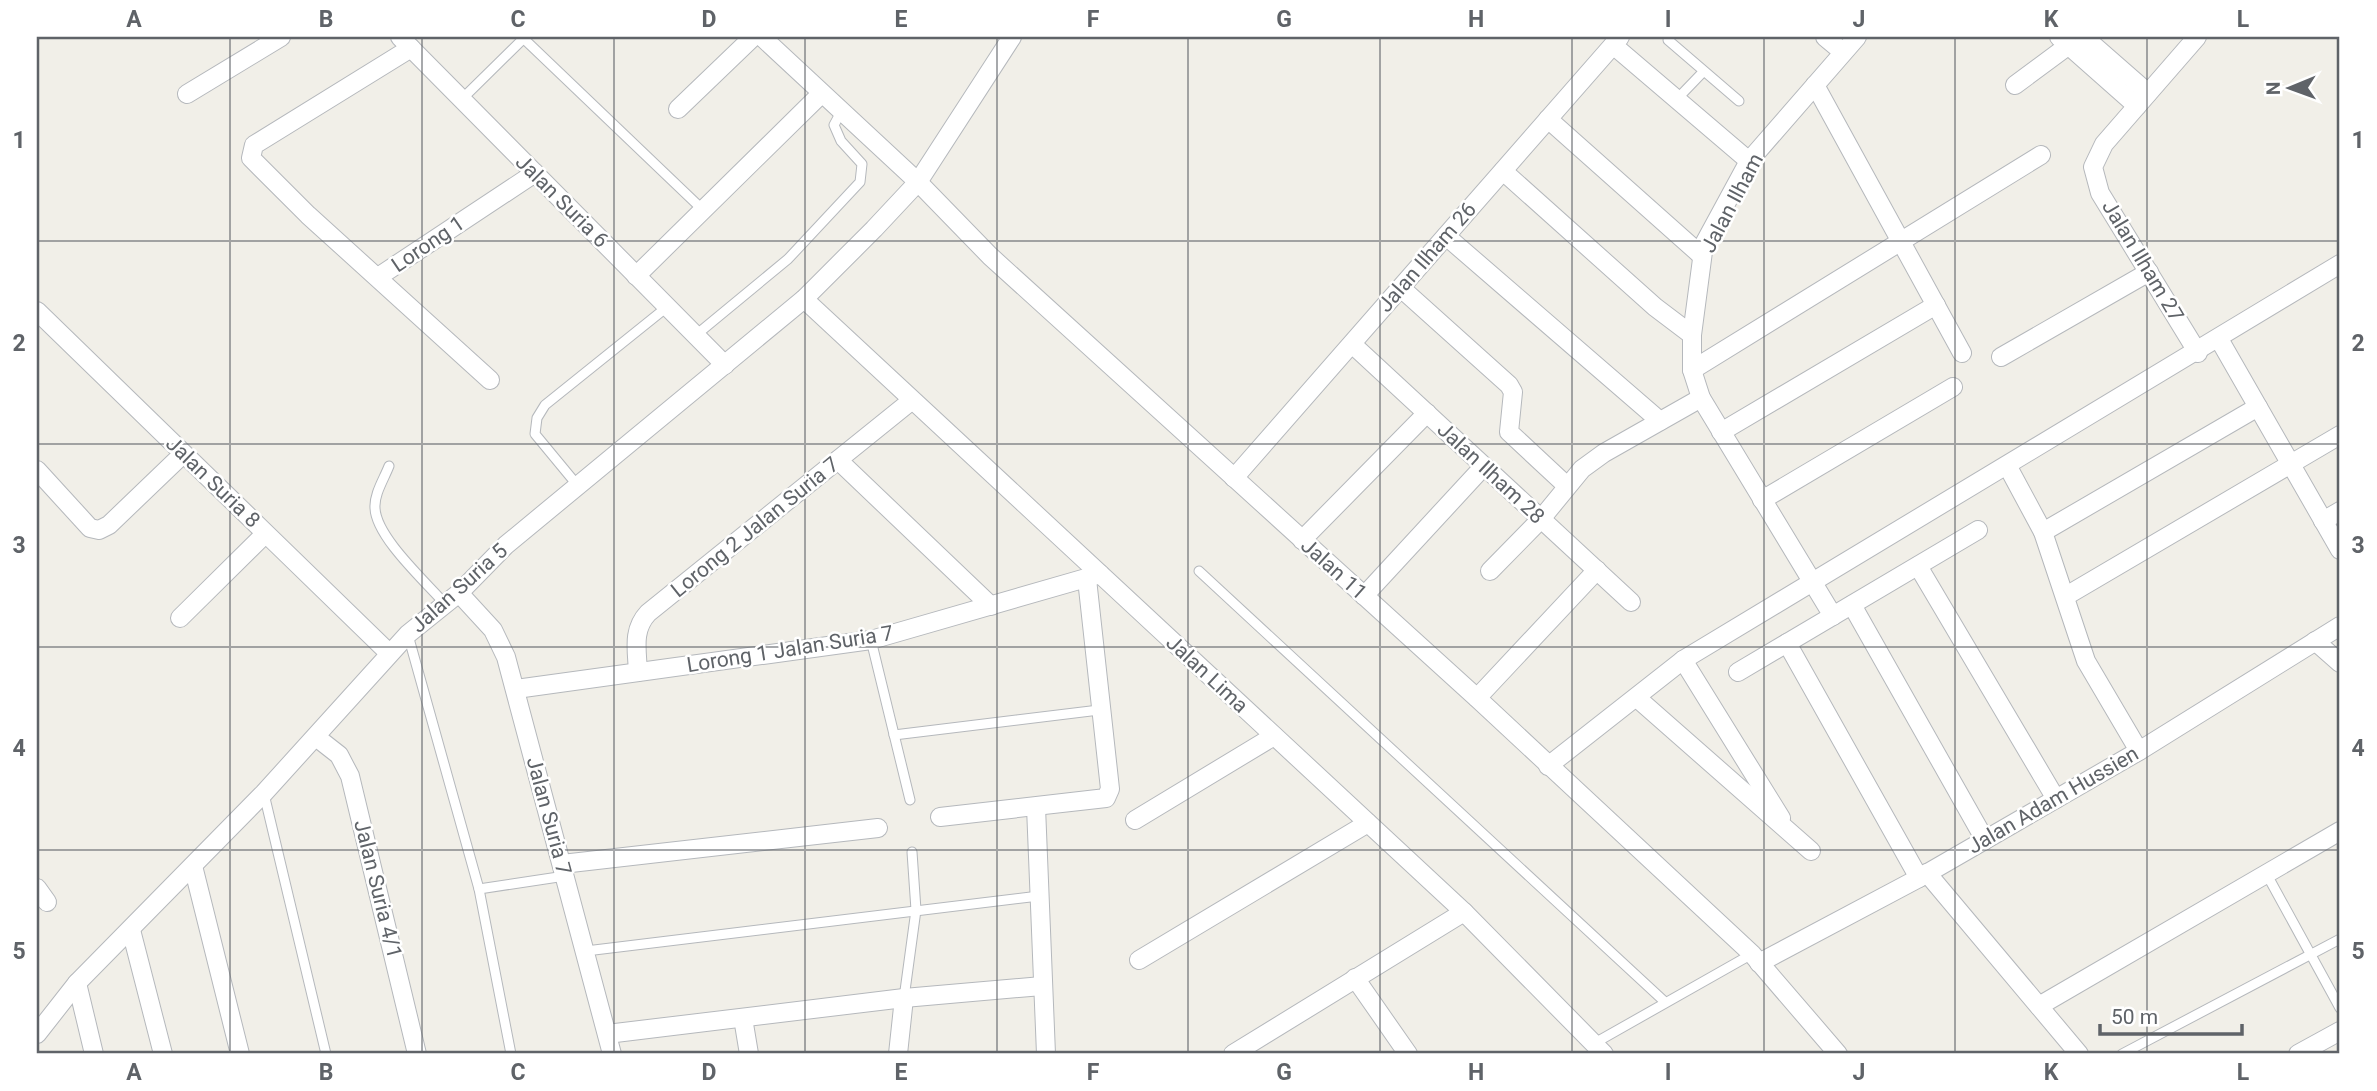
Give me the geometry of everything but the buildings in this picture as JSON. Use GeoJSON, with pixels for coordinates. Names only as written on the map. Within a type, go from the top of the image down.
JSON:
{"type":"FeatureCollection","features":[{"type":"Feature","properties":{"kind":"street"},"geometry":{"type":"LineString","coordinates":[[187,94],[281,37]]}},
{"type":"Feature","properties":{"kind":"street"},"geometry":{"type":"LineString","coordinates":[[677,110],[754,37]]}},
{"type":"Feature","properties":{"kind":"street","name":"Jalan 11"},"geometry":{"type":"LineString","coordinates":[[762,37],[918,182],[990,256],[1477,698],[1756,958],[1838,1054]]}},
{"type":"Feature","properties":{"kind":"street","name":"Jalan Suria 5"},"geometry":{"type":"LineString","coordinates":[[37,1034],[78,983],[264,793],[408,634],[452,598],[506,545],[804,299],[918,182],[1012,37]]}},
{"type":"Feature","properties":{"kind":"street"},"geometry":{"type":"LineString","coordinates":[[1825,37],[1843,52]]}},
{"type":"Feature","properties":{"kind":"street","name":"Jalan Ilham"},"geometry":{"type":"LineString","coordinates":[[1833,616],[1701,398],[1692,370],[1692,335],[1704,244],[1749,161],[1857,37]]}},
{"type":"Feature","properties":{"kind":"street","name":"Jalan Ilham 27"},"geometry":{"type":"LineString","coordinates":[[2197,37],[2104,144],[2093,167],[2100,192],[2198,353]]}},
{"type":"Feature","properties":{"kind":"street"},"geometry":{"type":"LineString","coordinates":[[2015,86],[2071,40],[2143,99]]}},
{"type":"Feature","properties":{"kind":"street"},"geometry":{"type":"LineString","coordinates":[[1617,41],[1677,99],[1749,161]]}},
{"type":"Feature","properties":{"kind":"street","name":"Jalan Ilham 26"},"geometry":{"type":"LineString","coordinates":[[1234,478],[1617,41]]}},
{"type":"Feature","properties":{"kind":"street"},"geometry":{"type":"LineString","coordinates":[[378,277],[308,215],[251,158],[254,145],[406,42]]}},
{"type":"Feature","properties":{"kind":"street","name":"Jalan Suria 6"},"geometry":{"type":"LineString","coordinates":[[406,42],[725,365]]}},
{"type":"Feature","properties":{"kind":"street"},"geometry":{"type":"LineString","coordinates":[[1815,85],[1962,353]]}},
{"type":"Feature","properties":{"kind":"street"},"geometry":{"type":"LineString","coordinates":[[636,276],[821,94]]}},
{"type":"Feature","properties":{"kind":"street"},"geometry":{"type":"LineString","coordinates":[[1548,119],[1702,256]]}},
{"type":"Feature","properties":{"kind":"street"},"geometry":{"type":"LineString","coordinates":[[1692,370],[2041,155]]}},
{"type":"Feature","properties":{"kind":"street"},"geometry":{"type":"LineString","coordinates":[[1503,171],[1673,323],[1692,335]]}},
{"type":"Feature","properties":{"kind":"street","name":"Lorong 1"},"geometry":{"type":"LineString","coordinates":[[490,380],[378,277],[535,173]]}},
{"type":"Feature","properties":{"kind":"street"},"geometry":{"type":"LineString","coordinates":[[1446,236],[1660,421]]}},
{"type":"Feature","properties":{"kind":"street"},"geometry":{"type":"LineString","coordinates":[[1548,766],[1683,660],[2198,353],[2340,264]]}},
{"type":"Feature","properties":{"kind":"street"},"geometry":{"type":"LineString","coordinates":[[2001,357],[2149,272]]}},
{"type":"Feature","properties":{"kind":"street"},"geometry":{"type":"LineString","coordinates":[[1401,288],[1509,384],[1513,392],[1510,432],[1567,486]]}},
{"type":"Feature","properties":{"kind":"street","name":"Jalan Lima"},"geometry":{"type":"LineString","coordinates":[[804,299],[1093,577],[1273,736],[1464,912],[1599,1049]]}},
{"type":"Feature","properties":{"kind":"street"},"geometry":{"type":"LineString","coordinates":[[1721,432],[1936,305]]}},
{"type":"Feature","properties":{"kind":"street","name":"Jalan Suria 8"},"geometry":{"type":"LineString","coordinates":[[39,317],[389,653]]}},
{"type":"Feature","properties":{"kind":"street"},"geometry":{"type":"LineString","coordinates":[[2219,339],[2340,550]]}},
{"type":"Feature","properties":{"kind":"street","name":"Jalan Ilham 28"},"geometry":{"type":"LineString","coordinates":[[1352,344],[1631,602]]}},
{"type":"Feature","properties":{"kind":"street"},"geometry":{"type":"LineString","coordinates":[[1762,500],[1952,387]]}},
{"type":"Feature","properties":{"kind":"street"},"geometry":{"type":"LineString","coordinates":[[1490,571],[1541,519],[1567,486],[1604,453],[1701,398]]}},
{"type":"Feature","properties":{"kind":"street","name":"Lorong 2 Jalan Suria 7"},"geometry":{"type":"LineString","coordinates":[[638,672],[636,631],[648,613],[911,401]]}},
{"type":"Feature","properties":{"kind":"street"},"geometry":{"type":"LineString","coordinates":[[2042,532],[2258,407]]}},
{"type":"Feature","properties":{"kind":"street"},"geometry":{"type":"LineString","coordinates":[[1303,540],[1427,414]]}},
{"type":"Feature","properties":{"kind":"street"},"geometry":{"type":"LineString","coordinates":[[2066,596],[2340,435]]}},
{"type":"Feature","properties":{"kind":"street"},"geometry":{"type":"LineString","coordinates":[[37,470],[90,528],[99,530],[109,525],[183,454]]}},
{"type":"Feature","properties":{"kind":"street"},"geometry":{"type":"LineString","coordinates":[[838,460],[991,606]]}},
{"type":"Feature","properties":{"kind":"street"},"geometry":{"type":"LineString","coordinates":[[1364,596],[1484,466]]}},
{"type":"Feature","properties":{"kind":"street"},"geometry":{"type":"LineString","coordinates":[[2008,467],[2042,532],[2086,661],[2138,751]]}},
{"type":"Feature","properties":{"kind":"street"},"geometry":{"type":"LineString","coordinates":[[2323,521],[2340,511]]}},
{"type":"Feature","properties":{"kind":"street"},"geometry":{"type":"LineString","coordinates":[[1738,672],[1978,530]]}},
{"type":"Feature","properties":{"kind":"street"},"geometry":{"type":"LineString","coordinates":[[180,618],[265,534]]}},
{"type":"Feature","properties":{"kind":"street"},"geometry":{"type":"LineString","coordinates":[[1918,566],[2056,799]]}},
{"type":"Feature","properties":{"kind":"street"},"geometry":{"type":"LineString","coordinates":[[1477,698],[1597,570]]}},
{"type":"Feature","properties":{"kind":"street"},"geometry":{"type":"LineString","coordinates":[[940,817],[1106,798],[1110,789],[1099,710],[1093,577]]}},
{"type":"Feature","properties":{"kind":"street","name":"Lorong 1 Jalan Suria 7"},"geometry":{"type":"LineString","coordinates":[[516,689],[871,640],[1093,577]]}},
{"type":"Feature","properties":{"kind":"street","name":"Jalan Suria 7"},"geometry":{"type":"LineString","coordinates":[[452,598],[492,630],[506,657],[612,1054]]}},
{"type":"Feature","properties":{"kind":"street"},"geometry":{"type":"LineString","coordinates":[[1852,604],[1985,840]]}},
{"type":"Feature","properties":{"kind":"street","name":"Jalan Adam Hussien"},"geometry":{"type":"LineString","coordinates":[[1756,958],[1923,876],[2138,751],[2340,626]]}},
{"type":"Feature","properties":{"kind":"street"},"geometry":{"type":"LineString","coordinates":[[2315,641],[2340,663]]}},
{"type":"Feature","properties":{"kind":"street"},"geometry":{"type":"LineString","coordinates":[[1787,643],[1923,876],[2079,1054]]}},
{"type":"Feature","properties":{"kind":"street"},"geometry":{"type":"LineString","coordinates":[[1683,660],[1790,832]]}},
{"type":"Feature","properties":{"kind":"street"},"geometry":{"type":"LineString","coordinates":[[1637,698],[1811,851]]}},
{"type":"Feature","properties":{"kind":"street"},"geometry":{"type":"LineString","coordinates":[[1135,820],[1273,736]]}},
{"type":"Feature","properties":{"kind":"street","name":"Jalan Suria 4/1"},"geometry":{"type":"LineString","coordinates":[[316,737],[339,755],[350,776],[417,1054]]}},
{"type":"Feature","properties":{"kind":"street"},"geometry":{"type":"LineString","coordinates":[[1036,807],[1046,1054]]}},
{"type":"Feature","properties":{"kind":"street"},"geometry":{"type":"LineString","coordinates":[[1139,960],[1367,823]]}},
{"type":"Feature","properties":{"kind":"street"},"geometry":{"type":"LineString","coordinates":[[563,870],[878,828]]}},
{"type":"Feature","properties":{"kind":"street"},"geometry":{"type":"LineString","coordinates":[[2039,1006],[2340,831]]}},
{"type":"Feature","properties":{"kind":"street"},"geometry":{"type":"LineString","coordinates":[[193,866],[240,1054]]}},
{"type":"Feature","properties":{"kind":"street"},"geometry":{"type":"LineString","coordinates":[[1241,1052],[1464,912]]}},
{"type":"Feature","properties":{"kind":"street"},"geometry":{"type":"LineString","coordinates":[[131,929],[163,1054]]}},
{"type":"Feature","properties":{"kind":"street"},"geometry":{"type":"LineString","coordinates":[[1355,978],[1408,1054]]}},
{"type":"Feature","properties":{"kind":"street"},"geometry":{"type":"LineString","coordinates":[[78,983],[94,1054]]}},
{"type":"Feature","properties":{"kind":"street"},"geometry":{"type":"LineString","coordinates":[[607,1034],[904,998],[1042,986]]}},
{"type":"Feature","properties":{"kind":"street"},"geometry":{"type":"LineString","coordinates":[[898,1054],[904,998]]}},
{"type":"Feature","properties":{"kind":"street"},"geometry":{"type":"LineString","coordinates":[[743,1018],[749,1054]]}},
{"type":"Feature","properties":{"kind":"street"},"geometry":{"type":"LineString","coordinates":[[2298,1054],[2340,1031]]}},
{"type":"Feature","properties":{"kind":"street"},"geometry":{"type":"LineString","coordinates":[[1577,1054],[1599,1049]]}},
{"type":"Feature","properties":{"kind":"lane"},"geometry":{"type":"LineString","coordinates":[[461,99],[523,38],[703,210]]}},
{"type":"Feature","properties":{"kind":"lane"},"geometry":{"type":"LineString","coordinates":[[1668,40],[1739,101]]}},
{"type":"Feature","properties":{"kind":"lane"},"geometry":{"type":"LineString","coordinates":[[1677,99],[1703,72]]}},
{"type":"Feature","properties":{"kind":"lane"},"geometry":{"type":"LineString","coordinates":[[696,335],[788,259],[860,182],[862,164],[841,141],[834,125],[841,112]]}},
{"type":"Feature","properties":{"kind":"lane"},"geometry":{"type":"LineString","coordinates":[[578,486],[535,434],[537,418],[545,405],[667,307]]}},
{"type":"Feature","properties":{"kind":"lane"},"geometry":{"type":"LineString","coordinates":[[389,466],[375,500],[377,520],[389,539],[452,598]]}},
{"type":"Feature","properties":{"kind":"lane"},"geometry":{"type":"LineString","coordinates":[[1199,571],[1665,1002]]}},
{"type":"Feature","properties":{"kind":"lane"},"geometry":{"type":"LineString","coordinates":[[408,634],[479,889],[511,1054]]}},
{"type":"Feature","properties":{"kind":"lane"},"geometry":{"type":"LineString","coordinates":[[871,640],[910,800]]}},
{"type":"Feature","properties":{"kind":"lane"},"geometry":{"type":"LineString","coordinates":[[894,735],[1099,710]]}},
{"type":"Feature","properties":{"kind":"lane"},"geometry":{"type":"LineString","coordinates":[[264,793],[326,1054]]}},
{"type":"Feature","properties":{"kind":"lane"},"geometry":{"type":"LineString","coordinates":[[904,998],[916,910],[912,852]]}},
{"type":"Feature","properties":{"kind":"lane"},"geometry":{"type":"LineString","coordinates":[[479,889],[563,870]]}},
{"type":"Feature","properties":{"kind":"lane"},"geometry":{"type":"LineString","coordinates":[[2266,873],[2340,1008]]}},
{"type":"Feature","properties":{"kind":"lane"},"geometry":{"type":"LineString","coordinates":[[586,951],[1039,896]]}},
{"type":"Feature","properties":{"kind":"lane"},"geometry":{"type":"LineString","coordinates":[[2122,1054],[2340,939]]}},
{"type":"Feature","properties":{"kind":"lane"},"geometry":{"type":"LineString","coordinates":[[1599,1049],[1665,1002],[1756,958]]}}]}
